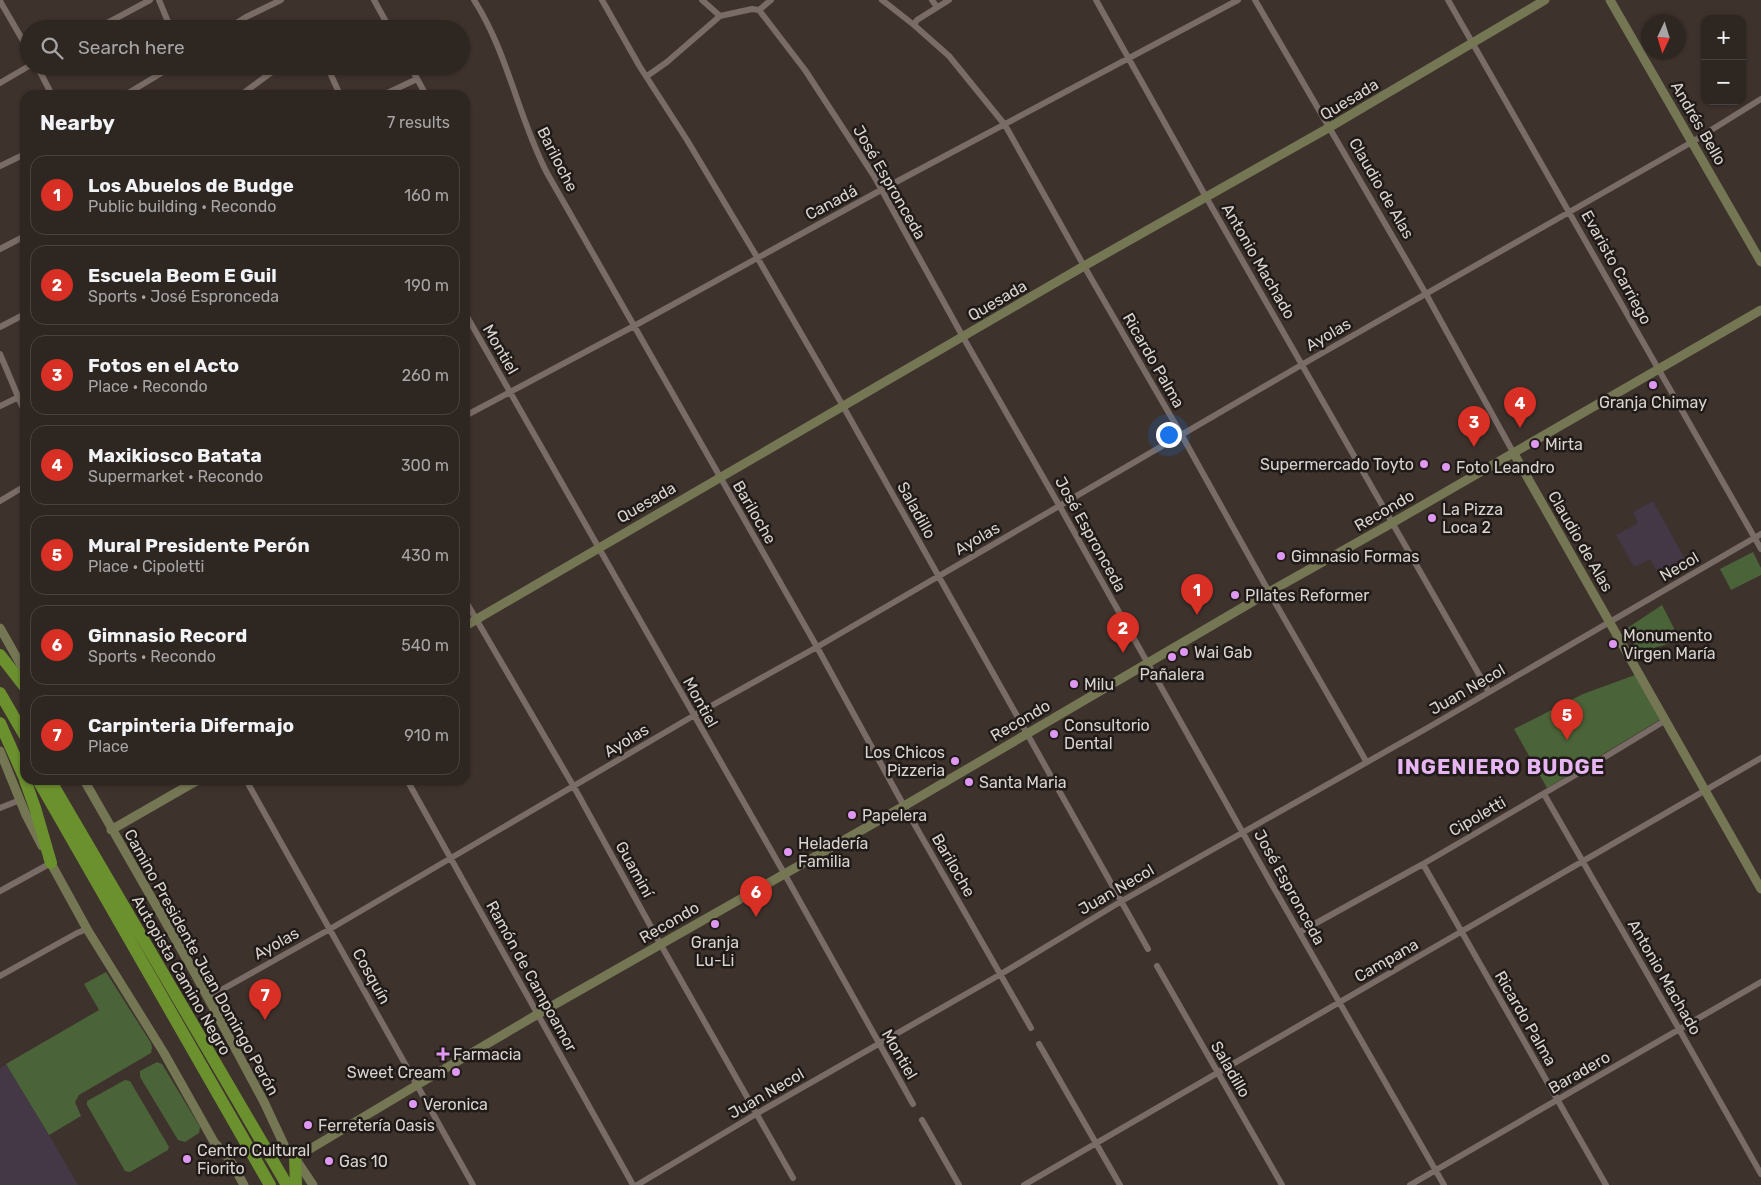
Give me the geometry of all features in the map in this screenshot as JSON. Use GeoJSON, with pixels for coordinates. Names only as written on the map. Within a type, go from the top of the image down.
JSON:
{"type":"FeatureCollection","features":[{"type":"Feature","properties":{"kind":"highway"},"geometry":{"type":"LineString","coordinates":[[0,655],[20,681]]}},
{"type":"Feature","properties":{"kind":"highway"},"geometry":{"type":"LineString","coordinates":[[0,693],[20,727]]}},
{"type":"Feature","properties":{"kind":"highway"},"geometry":{"type":"LineString","coordinates":[[0,714],[20,749]]}},
{"type":"Feature","properties":{"kind":"highway"},"geometry":{"type":"LineString","coordinates":[[0,723],[20,769]]}},
{"type":"Feature","properties":{"kind":"highway"},"geometry":{"type":"LineString","coordinates":[[27,785],[51,863]]}},
{"type":"Feature","properties":{"kind":"highway","name":"Autopista Camino Negro"},"geometry":{"type":"LineString","coordinates":[[41,785],[270,1185]]}},
{"type":"Feature","properties":{"kind":"highway","name":"Autopista Camino Negro"},"geometry":{"type":"LineString","coordinates":[[53,785],[287,1185]]}},
{"type":"Feature","properties":{"kind":"highway"},"geometry":{"type":"LineString","coordinates":[[295,1158],[296,1185]]}},
{"type":"Feature","properties":{"kind":"street"},"geometry":{"type":"LineString","coordinates":[[113,20],[150,0]]}},
{"type":"Feature","properties":{"kind":"street"},"geometry":{"type":"LineString","coordinates":[[159,0],[167,20]]}},
{"type":"Feature","properties":{"kind":"street"},"geometry":{"type":"LineString","coordinates":[[241,20],[281,0]]}},
{"type":"Feature","properties":{"kind":"street"},"geometry":{"type":"LineString","coordinates":[[374,0],[385,20]]}},
{"type":"Feature","properties":{"kind":"street","name":"Bariloche"},"geometry":{"type":"LineString","coordinates":[[474,0],[491,29],[528,132],[540,159],[1031,1028]]}},
{"type":"Feature","properties":{"kind":"street","name":"Saladillo"},"geometry":{"type":"LineString","coordinates":[[602,0],[626,43],[757,257],[843,406],[1148,950]]}},
{"type":"Feature","properties":{"kind":"street"},"geometry":{"type":"LineString","coordinates":[[702,0],[720,16]]}},
{"type":"Feature","properties":{"kind":"street"},"geometry":{"type":"LineString","coordinates":[[647,76],[667,62],[720,16],[752,9],[759,10],[771,0]]}},
{"type":"Feature","properties":{"kind":"street","name":"Ricardo Palma"},"geometry":{"type":"LineString","coordinates":[[882,0],[914,25],[962,70],[1005,125],[1366,761]]}},
{"type":"Feature","properties":{"kind":"street"},"geometry":{"type":"LineString","coordinates":[[932,0],[937,7]]}},
{"type":"Feature","properties":{"kind":"street"},"geometry":{"type":"LineString","coordinates":[[914,25],[918,20],[949,0]]}},
{"type":"Feature","properties":{"kind":"street","name":"Antonio Machado"},"geometry":{"type":"LineString","coordinates":[[1096,0],[1206,197],[1489,692]]}},
{"type":"Feature","properties":{"kind":"street","name":"Canadá"},"geometry":{"type":"LineString","coordinates":[[470,413],[634,326],[757,257],[1238,0]]}},
{"type":"Feature","properties":{"kind":"street","name":"Claudio de Alas"},"geometry":{"type":"LineString","coordinates":[[1256,0],[1426,294],[1513,452],[1761,889]]}},
{"type":"Feature","properties":{"kind":"street","name":"Evaristo Carriego"},"geometry":{"type":"LineString","coordinates":[[1448,0],[1658,368],[1758,536],[1761,548]]}},
{"type":"Feature","properties":{"kind":"street","name":"Quesada"},"geometry":{"type":"LineString","coordinates":[[470,623],[1084,266],[1330,127],[1545,0]]}},
{"type":"Feature","properties":{"kind":"street","name":"Andrés Bello"},"geometry":{"type":"LineString","coordinates":[[1610,0],[1761,262]]}},
{"type":"Feature","properties":{"kind":"street"},"geometry":{"type":"LineString","coordinates":[[1,1],[20,36]]}},
{"type":"Feature","properties":{"kind":"street","name":"José Espronceda"},"geometry":{"type":"LineString","coordinates":[[759,10],[809,76],[882,190],[963,337],[1444,1185]]}},
{"type":"Feature","properties":{"kind":"street"},"geometry":{"type":"LineString","coordinates":[[0,83],[20,71]]}},
{"type":"Feature","properties":{"kind":"street"},"geometry":{"type":"LineString","coordinates":[[42,75],[49,90]]}},
{"type":"Feature","properties":{"kind":"street"},"geometry":{"type":"LineString","coordinates":[[133,90],[158,75]]}},
{"type":"Feature","properties":{"kind":"street"},"geometry":{"type":"LineString","coordinates":[[248,90],[268,75]]}},
{"type":"Feature","properties":{"kind":"street"},"geometry":{"type":"LineString","coordinates":[[331,75],[338,90]]}},
{"type":"Feature","properties":{"kind":"street"},"geometry":{"type":"LineString","coordinates":[[415,75],[423,90]]}},
{"type":"Feature","properties":{"kind":"street"},"geometry":{"type":"LineString","coordinates":[[394,90],[417,79]]}},
{"type":"Feature","properties":{"kind":"street","name":"Ayolas"},"geometry":{"type":"LineString","coordinates":[[207,998],[330,929],[693,716],[816,647],[1181,434],[1692,142],[1761,100]]}},
{"type":"Feature","properties":{"kind":"street"},"geometry":{"type":"LineString","coordinates":[[0,166],[20,156]]}},
{"type":"Feature","properties":{"kind":"street"},"geometry":{"type":"LineString","coordinates":[[0,249],[20,239]]}},
{"type":"Feature","properties":{"kind":"street","name":"Recondo"},"geometry":{"type":"LineString","coordinates":[[295,1158],[538,1014],[904,806],[1269,592],[1761,310]]}},
{"type":"Feature","properties":{"kind":"street"},"geometry":{"type":"LineString","coordinates":[[0,327],[20,317]]}},
{"type":"Feature","properties":{"kind":"street","name":"Montiel"},"geometry":{"type":"LineString","coordinates":[[470,322],[784,873],[913,1104]]}},
{"type":"Feature","properties":{"kind":"street"},"geometry":{"type":"LineString","coordinates":[[0,354],[20,392]]}},
{"type":"Feature","properties":{"kind":"street"},"geometry":{"type":"LineString","coordinates":[[0,406],[20,397]]}},
{"type":"Feature","properties":{"kind":"street"},"geometry":{"type":"LineString","coordinates":[[0,500],[20,489]]}},
{"type":"Feature","properties":{"kind":"street","name":"Necol"},"geometry":{"type":"LineString","coordinates":[[1611,622],[1758,536]]}},
{"type":"Feature","properties":{"kind":"street","name":"Guaminí"},"geometry":{"type":"LineString","coordinates":[[470,609],[574,787],[660,945],[793,1178]]}},
{"type":"Feature","properties":{"kind":"street","name":"Juan Necol"},"geometry":{"type":"LineString","coordinates":[[637,1185],[1120,902],[1611,622]]}},
{"type":"Feature","properties":{"kind":"street"},"geometry":{"type":"LineString","coordinates":[[0,628],[20,656]]}},
{"type":"Feature","properties":{"kind":"street","name":"Cipoletti"},"geometry":{"type":"LineString","coordinates":[[1300,932],[1544,794],[1666,720]]}},
{"type":"Feature","properties":{"kind":"street"},"geometry":{"type":"LineString","coordinates":[[0,751],[33,830],[87,929],[164,1053],[214,1142],[230,1160],[244,1185]]}},
{"type":"Feature","properties":{"kind":"street","name":"Campana"},"geometry":{"type":"LineString","coordinates":[[1024,1185],[1761,758]]}},
{"type":"Feature","properties":{"kind":"street","name":"Camino Presidente Juan Domingo Perón"},"geometry":{"type":"LineString","coordinates":[[87,785],[193,970],[264,1102],[286,1149],[295,1158],[314,1185]]}},
{"type":"Feature","properties":{"kind":"street"},"geometry":{"type":"LineString","coordinates":[[112,830],[189,785]]}},
{"type":"Feature","properties":{"kind":"street","name":"Cosquín"},"geometry":{"type":"LineString","coordinates":[[249,785],[473,1185]]}},
{"type":"Feature","properties":{"kind":"street","name":"Ramón de Campoamor"},"geometry":{"type":"LineString","coordinates":[[410,785],[633,1185]]}},
{"type":"Feature","properties":{"kind":"street","name":"Antonio Machado"},"geometry":{"type":"LineString","coordinates":[[1544,794],[1680,1029],[1761,1174]]}},
{"type":"Feature","properties":{"kind":"street"},"geometry":{"type":"LineString","coordinates":[[0,808],[20,800]]}},
{"type":"Feature","properties":{"kind":"street"},"geometry":{"type":"LineString","coordinates":[[0,891],[51,863]]}},
{"type":"Feature","properties":{"kind":"street","name":"Ricardo Palma"},"geometry":{"type":"LineString","coordinates":[[1422,864],[1606,1185]]}},
{"type":"Feature","properties":{"kind":"street"},"geometry":{"type":"LineString","coordinates":[[0,976],[87,929]]}},
{"type":"Feature","properties":{"kind":"street","name":"Saladillo"},"geometry":{"type":"LineString","coordinates":[[1157,966],[1282,1185]]}},
{"type":"Feature","properties":{"kind":"street","name":"Baradero"},"geometry":{"type":"LineString","coordinates":[[1410,1185],[1761,982]]}},
{"type":"Feature","properties":{"kind":"street"},"geometry":{"type":"LineString","coordinates":[[1039,1044],[1120,1185]]}},
{"type":"Feature","properties":{"kind":"street"},"geometry":{"type":"LineString","coordinates":[[922,1120],[959,1185]]}},
{"type":"Feature","properties":{"kind":"shaded area"},"geometry":{"type":"Polygon","coordinates":[[[1653,501],[1690,568],[1663,583],[1650,559],[1634,567],[1616,535],[1638,523],[1633,512],[1653,501]]]}},
{"type":"Feature","properties":{"kind":"shaded area"},"geometry":{"type":"Polygon","coordinates":[[[6,1064],[78,1185],[0,1185],[0,1068],[6,1064]]]}},
{"type":"Feature","properties":{"kind":"green space"},"geometry":{"type":"Polygon","coordinates":[[[1753,552],[1761,568],[1761,575],[1731,590],[1720,569],[1753,552]]]}},
{"type":"Feature","properties":{"kind":"green space"},"geometry":{"type":"Polygon","coordinates":[[[1662,605],[1680,640],[1638,653],[1626,629],[1662,605]]]}},
{"type":"Feature","properties":{"kind":"green space"},"geometry":{"type":"Polygon","coordinates":[[[1635,675],[1661,719],[1547,788],[1514,729],[1583,694],[1635,675]]]}},
{"type":"Feature","properties":{"kind":"green space"},"geometry":{"type":"Polygon","coordinates":[[[106,972],[151,1043],[151,1053],[79,1095],[75,1102],[81,1116],[49,1135],[6,1064],[99,1010],[84,984],[106,972]]]}},
{"type":"Feature","properties":{"kind":"green space"},"geometry":{"type":"Polygon","coordinates":[[[157,1062],[162,1064],[200,1127],[199,1133],[185,1142],[178,1140],[140,1077],[140,1071],[157,1062]]]}},
{"type":"Feature","properties":{"kind":"green space"},"geometry":{"type":"Polygon","coordinates":[[[125,1080],[130,1081],[169,1147],[168,1150],[130,1172],[125,1171],[87,1105],[87,1101],[125,1080]]]}},
{"type":"Feature","properties":{"kind":"place","name":"Granja Chimay"},"geometry":{"type":"Point","coordinates":[1653,385]}},
{"type":"Feature","properties":{"kind":"place","name":"Maxikiosco Batata"},"geometry":{"type":"Point","coordinates":[1520,428]}},
{"type":"Feature","properties":{"kind":"place","name":"Mirta"},"geometry":{"type":"Point","coordinates":[1535,444]}},
{"type":"Feature","properties":{"kind":"place","name":"Fotos en el Acto"},"geometry":{"type":"Point","coordinates":[1474,447]}},
{"type":"Feature","properties":{"kind":"place","name":"Supermercado Toyto"},"geometry":{"type":"Point","coordinates":[1424,464]}},
{"type":"Feature","properties":{"kind":"place","name":"Foto Leandro"},"geometry":{"type":"Point","coordinates":[1446,467]}},
{"type":"Feature","properties":{"kind":"place","name":"La Pizza Loca 2"},"geometry":{"type":"Point","coordinates":[1432,518]}},
{"type":"Feature","properties":{"kind":"place","name":"Gimnasio Formas"},"geometry":{"type":"Point","coordinates":[1281,556]}},
{"type":"Feature","properties":{"kind":"place","name":"PIlates Reformer"},"geometry":{"type":"Point","coordinates":[1235,595]}},
{"type":"Feature","properties":{"kind":"place","name":"Los Abuelos de Budge"},"geometry":{"type":"Point","coordinates":[1197,615]}},
{"type":"Feature","properties":{"kind":"place","name":"Monumento Virgen María"},"geometry":{"type":"Point","coordinates":[1613,644]}},
{"type":"Feature","properties":{"kind":"place","name":"Wai Gab"},"geometry":{"type":"Point","coordinates":[1184,652]}},
{"type":"Feature","properties":{"kind":"place","name":"Escuela Beom E Guil"},"geometry":{"type":"Point","coordinates":[1123,653]}},
{"type":"Feature","properties":{"kind":"place","name":"Pañalera"},"geometry":{"type":"Point","coordinates":[1172,657]}},
{"type":"Feature","properties":{"kind":"place","name":"Milu"},"geometry":{"type":"Point","coordinates":[1074,684]}},
{"type":"Feature","properties":{"kind":"place","name":"Consultorio Dental"},"geometry":{"type":"Point","coordinates":[1054,734]}},
{"type":"Feature","properties":{"kind":"place","name":"Mural Presidente Perón"},"geometry":{"type":"Point","coordinates":[1567,740]}},
{"type":"Feature","properties":{"kind":"place","name":"Los Chicos Pizzeria"},"geometry":{"type":"Point","coordinates":[955,761]}},
{"type":"Feature","properties":{"kind":"place","name":"Santa Maria"},"geometry":{"type":"Point","coordinates":[969,782]}},
{"type":"Feature","properties":{"kind":"place","name":"Papelera"},"geometry":{"type":"Point","coordinates":[852,815]}},
{"type":"Feature","properties":{"kind":"place","name":"Heladería Familia"},"geometry":{"type":"Point","coordinates":[788,852]}},
{"type":"Feature","properties":{"kind":"place","name":"Gimnasio Record"},"geometry":{"type":"Point","coordinates":[756,917]}},
{"type":"Feature","properties":{"kind":"place","name":"Granja Lu-Li"},"geometry":{"type":"Point","coordinates":[715,924]}},
{"type":"Feature","properties":{"kind":"place","name":"Carpinteria Difermajo"},"geometry":{"type":"Point","coordinates":[265,1020]}},
{"type":"Feature","properties":{"kind":"place","name":"Farmacia"},"geometry":{"type":"Point","coordinates":[443,1054]}},
{"type":"Feature","properties":{"kind":"place","name":"Sweet Cream"},"geometry":{"type":"Point","coordinates":[456,1072]}},
{"type":"Feature","properties":{"kind":"place","name":"Veronica"},"geometry":{"type":"Point","coordinates":[413,1104]}},
{"type":"Feature","properties":{"kind":"place","name":"Ferretería Oasis"},"geometry":{"type":"Point","coordinates":[308,1125]}},
{"type":"Feature","properties":{"kind":"place","name":"Centro Cultural Fiorito"},"geometry":{"type":"Point","coordinates":[187,1159]}},
{"type":"Feature","properties":{"kind":"place","name":"Gas 10"},"geometry":{"type":"Point","coordinates":[329,1161]}},
{"type":"Feature","properties":{"kind":"district","name":"INGENIERO BUDGE"},"geometry":{"type":"Point","coordinates":[1501,767]}}]}
